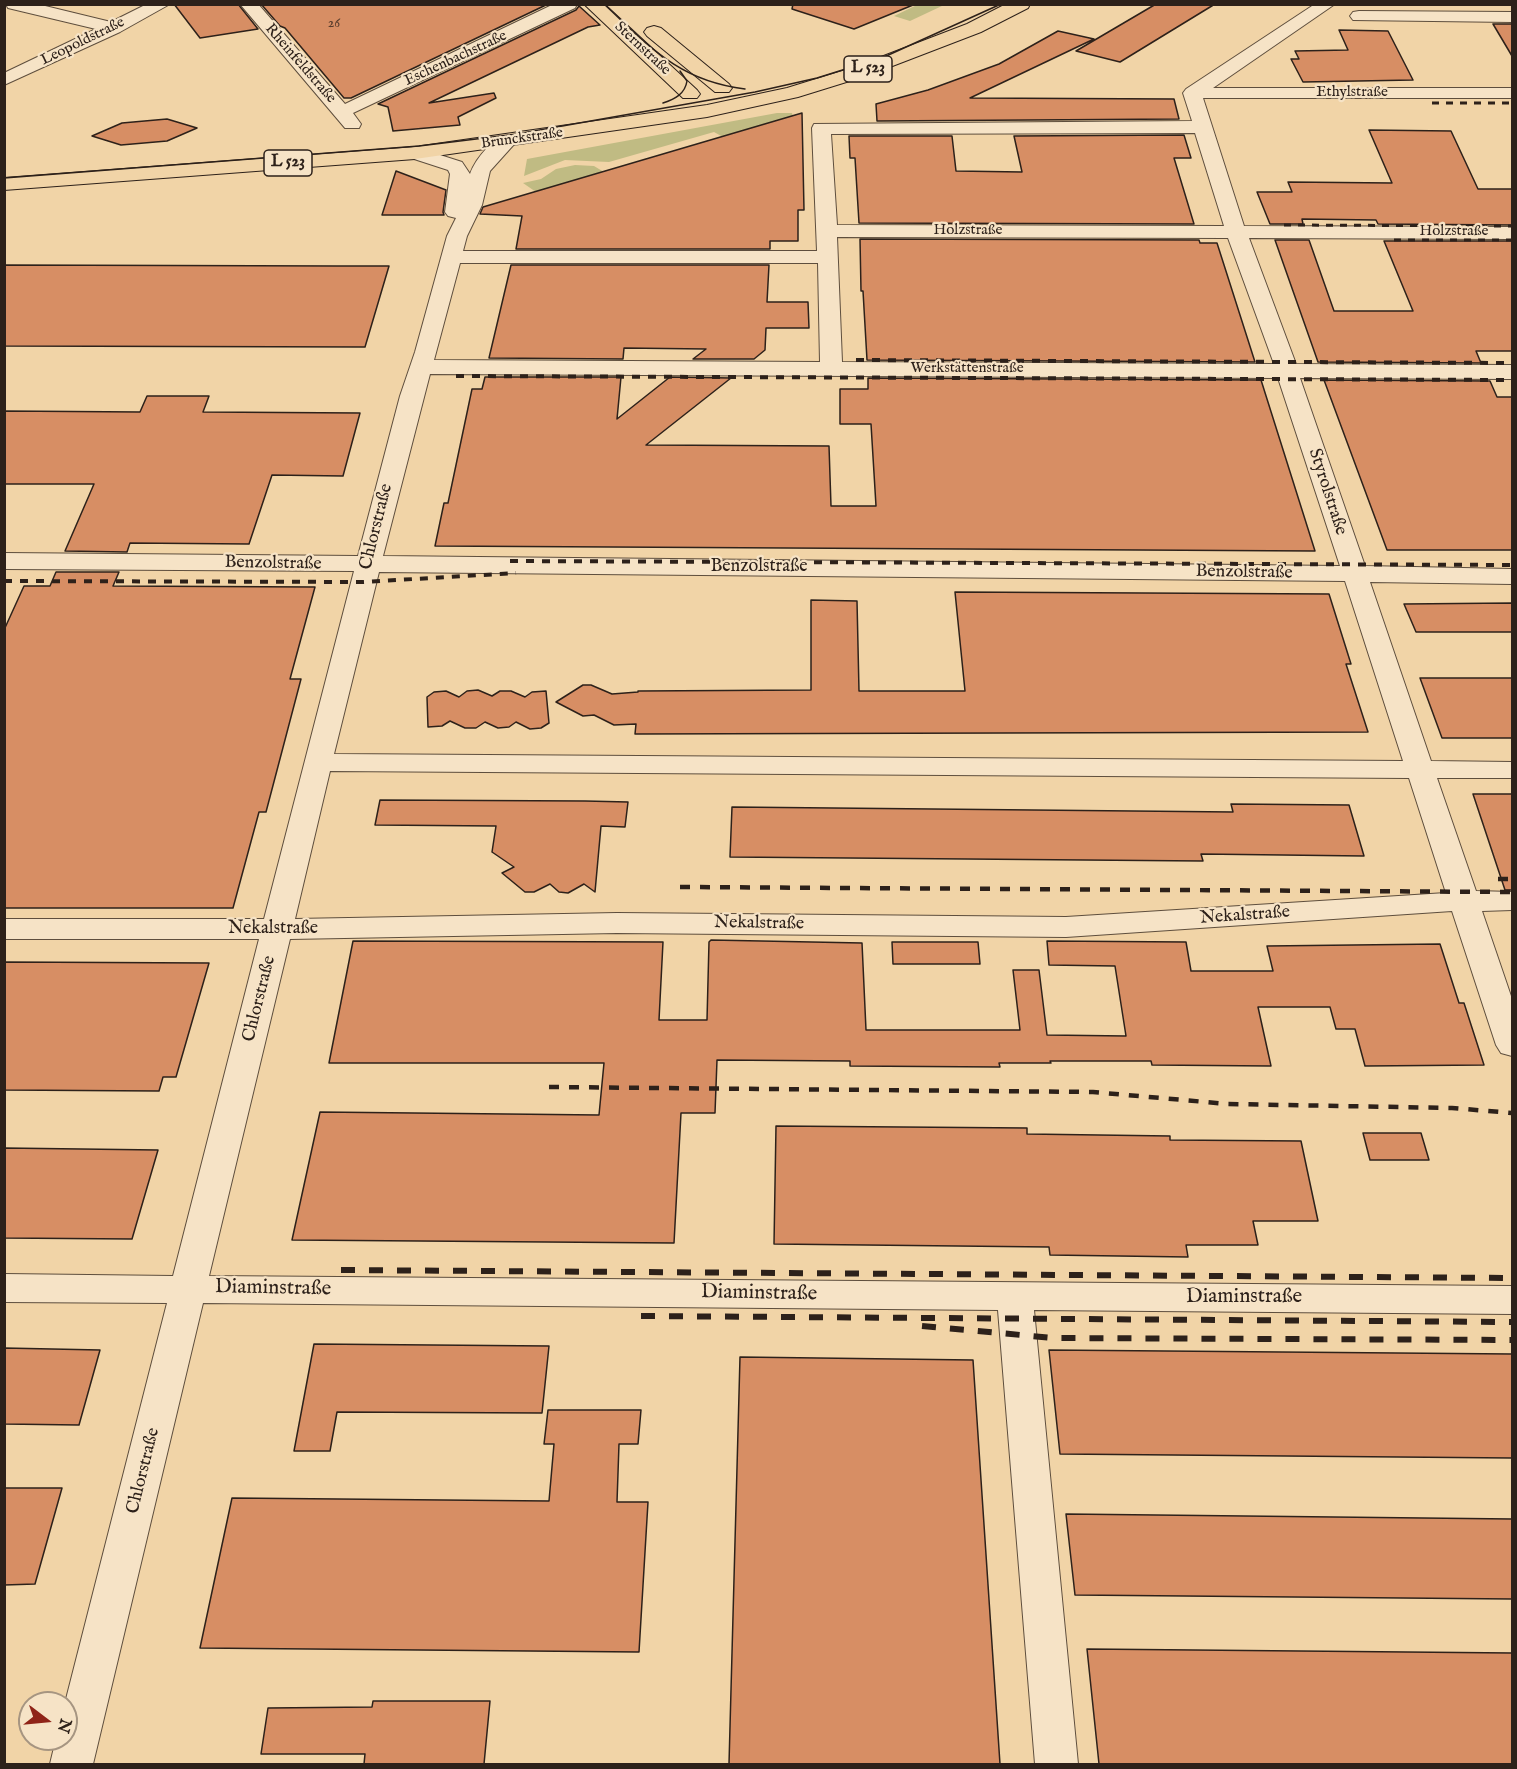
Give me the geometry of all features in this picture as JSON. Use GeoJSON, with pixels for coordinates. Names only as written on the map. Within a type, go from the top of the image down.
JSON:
{"type":"FeatureCollection","features":[{"type":"Feature","properties":{"kind":"main road","name":"Sternstraße"},"geometry":{"type":"LineString","coordinates":[[593,4],[690,94]]}},
{"type":"Feature","properties":{"kind":"main road","name":"Brunckstraße"},"geometry":{"type":"LineString","coordinates":[[4,184],[415,153],[707,111],[791,93],[862,71],[955,36],[1021,4]]}},
{"type":"Feature","properties":{"kind":"main road","name":"Sternstraße"},"geometry":{"type":"LineString","coordinates":[[643,22],[722,88]]}},
{"type":"Feature","properties":{"kind":"main road","name":"Brunckstraße"},"geometry":{"type":"LineString","coordinates":[[4,167],[451,133],[690,94],[818,67],[861,53],[924,27]]}},
{"type":"Feature","properties":{"kind":"main road"},"geometry":{"type":"LineString","coordinates":[[707,111],[722,98],[722,88]]}},
{"type":"Feature","properties":{"kind":"street"},"geometry":{"type":"LineString","coordinates":[[14,4],[114,28]]}},
{"type":"Feature","properties":{"kind":"street","name":"Leopoldstraße"},"geometry":{"type":"LineString","coordinates":[[4,80],[162,4]]}},
{"type":"Feature","properties":{"kind":"street"},"geometry":{"type":"LineString","coordinates":[[249,6],[274,4]]}},
{"type":"Feature","properties":{"kind":"street","name":"Eschenbachstraße"},"geometry":{"type":"LineString","coordinates":[[347,117],[352,108],[569,4]]}},
{"type":"Feature","properties":{"kind":"street"},"geometry":{"type":"LineString","coordinates":[[1192,93],[1327,4]]}},
{"type":"Feature","properties":{"kind":"street"},"geometry":{"type":"LineString","coordinates":[[1359,16],[1377,4]]}},
{"type":"Feature","properties":{"kind":"street","name":"Rheinfeldstraße"},"geometry":{"type":"LineString","coordinates":[[249,6],[347,117]]}},
{"type":"Feature","properties":{"kind":"street"},"geometry":{"type":"LineString","coordinates":[[1284,34],[1359,16],[1512,17]]}},
{"type":"Feature","properties":{"kind":"street","name":"Ethylstraße"},"geometry":{"type":"LineString","coordinates":[[1192,93],[1512,93]]}},
{"type":"Feature","properties":{"kind":"street","name":"Styrolstraße"},"geometry":{"type":"LineString","coordinates":[[1192,93],[1236,232],[1287,371],[1512,1045]]}},
{"type":"Feature","properties":{"kind":"street"},"geometry":{"type":"LineString","coordinates":[[831,368],[821,128],[1202,127]]}},
{"type":"Feature","properties":{"kind":"street"},"geometry":{"type":"LineString","coordinates":[[463,208],[487,160],[508,141]]}},
{"type":"Feature","properties":{"kind":"street"},"geometry":{"type":"LineString","coordinates":[[415,153],[455,166],[460,174],[463,208]]}},
{"type":"Feature","properties":{"kind":"street","name":"Chlorstraße"},"geometry":{"type":"LineString","coordinates":[[71,1764],[367,565],[463,208]]}},
{"type":"Feature","properties":{"kind":"street","name":"Holzstraße"},"geometry":{"type":"LineString","coordinates":[[827,231],[1512,233]]}},
{"type":"Feature","properties":{"kind":"street"},"geometry":{"type":"LineString","coordinates":[[454,246],[828,257]]}},
{"type":"Feature","properties":{"kind":"street","name":"Werkstättenstraße"},"geometry":{"type":"LineString","coordinates":[[421,367],[1512,372]]}},
{"type":"Feature","properties":{"kind":"street","name":"Benzolstraße"},"geometry":{"type":"LineString","coordinates":[[4,561],[1512,576]]}},
{"type":"Feature","properties":{"kind":"street"},"geometry":{"type":"LineString","coordinates":[[318,762],[1512,770]]}},
{"type":"Feature","properties":{"kind":"street","name":"Nekalstraße"},"geometry":{"type":"LineString","coordinates":[[4,929],[277,929],[617,923],[1066,927],[1465,901],[1512,901]]}},
{"type":"Feature","properties":{"kind":"street","name":"Diaminstraße"},"geometry":{"type":"LineString","coordinates":[[4,1288],[1512,1300]]}},
{"type":"Feature","properties":{"kind":"street"},"geometry":{"type":"LineString","coordinates":[[1015,1296],[1056,1764]]}},
{"type":"Feature","properties":{"kind":"shaded area"},"geometry":{"type":"Polygon","coordinates":[[[919,4],[944,5],[910,21],[894,16],[919,4]]]}},
{"type":"Feature","properties":{"kind":"shaded area"},"geometry":{"type":"Polygon","coordinates":[[[777,113],[792,113],[793,116],[723,137],[714,132],[609,162],[565,160],[524,176],[527,159],[777,113]]]}},
{"type":"Feature","properties":{"kind":"shaded area"},"geometry":{"type":"Polygon","coordinates":[[[575,165],[594,166],[604,172],[536,192],[523,183],[541,179],[556,169],[575,165]]]}},
{"type":"Feature","properties":{"kind":"building"},"geometry":{"type":"Polygon","coordinates":[[[174,4],[238,4],[258,29],[200,38],[174,4]]]}},
{"type":"Feature","properties":{"kind":"building"},"geometry":{"type":"Polygon","coordinates":[[[261,4],[548,4],[351,98],[344,98],[285,28],[280,26],[261,4]]]}},
{"type":"Feature","properties":{"kind":"building"},"geometry":{"type":"Polygon","coordinates":[[[793,4],[913,5],[854,29],[792,9],[793,4]]]}},
{"type":"Feature","properties":{"kind":"building"},"geometry":{"type":"Polygon","coordinates":[[[1156,4],[1215,4],[1120,62],[1076,51],[1156,4]]]}},
{"type":"Feature","properties":{"kind":"building"},"geometry":{"type":"Polygon","coordinates":[[[579,6],[600,25],[588,27],[429,103],[494,93],[496,98],[458,117],[460,125],[393,131],[388,107],[378,104],[576,10],[579,6]]]}},
{"type":"Feature","properties":{"kind":"building"},"geometry":{"type":"Polygon","coordinates":[[[1493,24],[1512,24],[1512,56],[1493,24]]]}},
{"type":"Feature","properties":{"kind":"building"},"geometry":{"type":"Polygon","coordinates":[[[1339,30],[1388,31],[1413,80],[1303,82],[1291,59],[1299,59],[1295,51],[1348,50],[1339,30]]]}},
{"type":"Feature","properties":{"kind":"building"},"geometry":{"type":"Polygon","coordinates":[[[1058,31],[1094,39],[970,98],[1174,99],[1179,119],[877,121],[876,104],[928,90],[999,64],[1058,31]]]}},
{"type":"Feature","properties":{"kind":"building"},"geometry":{"type":"Polygon","coordinates":[[[802,113],[804,210],[798,210],[798,241],[770,241],[770,249],[516,249],[522,216],[480,214],[483,207],[802,113]]]}},
{"type":"Feature","properties":{"kind":"building"},"geometry":{"type":"Polygon","coordinates":[[[167,119],[197,128],[167,141],[121,145],[92,136],[122,123],[167,119]]]}},
{"type":"Feature","properties":{"kind":"building"},"geometry":{"type":"Polygon","coordinates":[[[1369,130],[1451,131],[1478,189],[1512,189],[1512,225],[1378,224],[1376,220],[1302,219],[1303,224],[1270,224],[1257,192],[1292,192],[1288,182],[1392,183],[1369,130]]]}},
{"type":"Feature","properties":{"kind":"building"},"geometry":{"type":"Polygon","coordinates":[[[1184,135],[1191,158],[1174,158],[1194,224],[859,223],[855,158],[850,158],[849,136],[952,136],[956,171],[1022,172],[1014,136],[1184,135]]]}},
{"type":"Feature","properties":{"kind":"building"},"geometry":{"type":"Polygon","coordinates":[[[396,171],[446,190],[444,215],[382,215],[396,171]]]}},
{"type":"Feature","properties":{"kind":"building"},"geometry":{"type":"Polygon","coordinates":[[[860,239],[1199,240],[1200,243],[1217,243],[1255,362],[867,360],[863,291],[861,291],[860,239]]]}},
{"type":"Feature","properties":{"kind":"building"},"geometry":{"type":"Polygon","coordinates":[[[1275,240],[1309,240],[1334,311],[1413,311],[1384,241],[1512,241],[1512,351],[1476,351],[1481,363],[1318,362],[1275,240]]]}},
{"type":"Feature","properties":{"kind":"building"},"geometry":{"type":"Polygon","coordinates":[[[4,265],[389,266],[365,347],[4,346],[4,265]]]}},
{"type":"Feature","properties":{"kind":"building"},"geometry":{"type":"Polygon","coordinates":[[[511,265],[769,265],[767,302],[808,302],[809,328],[766,328],[765,350],[754,359],[693,359],[706,349],[624,348],[623,359],[489,358],[511,265]]]}},
{"type":"Feature","properties":{"kind":"building"},"geometry":{"type":"Polygon","coordinates":[[[485,377],[621,377],[617,419],[670,377],[731,378],[646,445],[829,446],[831,506],[876,506],[871,424],[840,424],[840,389],[868,389],[868,378],[1261,380],[1315,551],[435,546],[444,503],[448,503],[472,389],[482,389],[485,377]]]}},
{"type":"Feature","properties":{"kind":"building"},"geometry":{"type":"Polygon","coordinates":[[[1324,380],[1490,381],[1497,397],[1512,397],[1512,550],[1387,550],[1324,380]]]}},
{"type":"Feature","properties":{"kind":"building"},"geometry":{"type":"Polygon","coordinates":[[[147,396],[209,396],[203,412],[360,413],[343,476],[272,475],[249,544],[130,543],[127,552],[65,551],[94,484],[4,484],[4,411],[140,412],[147,396]]]}},
{"type":"Feature","properties":{"kind":"building"},"geometry":{"type":"Polygon","coordinates":[[[56,572],[119,572],[113,586],[315,587],[290,679],[301,679],[266,812],[259,812],[233,908],[4,908],[4,630],[24,586],[50,586],[56,572]]]}},
{"type":"Feature","properties":{"kind":"building"},"geometry":{"type":"Polygon","coordinates":[[[955,592],[1329,594],[1351,664],[1346,664],[1368,732],[635,734],[636,724],[614,725],[594,715],[583,716],[556,702],[583,685],[591,685],[612,694],[638,691],[811,690],[811,600],[857,601],[859,691],[965,691],[955,592]]]}},
{"type":"Feature","properties":{"kind":"building"},"geometry":{"type":"Polygon","coordinates":[[[1512,603],[1512,632],[1416,632],[1404,604],[1512,603]]]}},
{"type":"Feature","properties":{"kind":"building"},"geometry":{"type":"Polygon","coordinates":[[[1420,678],[1512,678],[1512,738],[1442,738],[1420,678]]]}},
{"type":"Feature","properties":{"kind":"building"},"geometry":{"type":"Polygon","coordinates":[[[478,690],[492,696],[500,691],[511,691],[525,697],[532,692],[546,691],[549,723],[541,728],[530,729],[516,722],[509,727],[498,728],[485,722],[476,728],[465,728],[450,721],[442,726],[428,727],[427,697],[434,692],[446,691],[459,697],[467,691],[478,690]]]}},
{"type":"Feature","properties":{"kind":"building"},"geometry":{"type":"Polygon","coordinates":[[[1473,794],[1512,794],[1512,890],[1505,890],[1473,794]]]}},
{"type":"Feature","properties":{"kind":"building"},"geometry":{"type":"Polygon","coordinates":[[[380,800],[628,802],[625,827],[601,826],[595,892],[584,884],[568,893],[559,892],[550,884],[534,892],[525,892],[502,873],[514,867],[492,852],[496,826],[375,825],[380,800]]]}},
{"type":"Feature","properties":{"kind":"building"},"geometry":{"type":"Polygon","coordinates":[[[1231,804],[1349,805],[1364,856],[1201,854],[1203,861],[730,857],[732,807],[1233,812],[1231,804]]]}},
{"type":"Feature","properties":{"kind":"building"},"geometry":{"type":"Polygon","coordinates":[[[711,940],[862,943],[866,1030],[1020,1030],[1013,970],[1039,970],[1047,1035],[1126,1036],[1115,966],[1049,965],[1047,941],[1186,942],[1191,971],[1273,971],[1267,946],[1440,944],[1459,1003],[1464,1003],[1484,1065],[1365,1066],[1355,1029],[1336,1029],[1330,1007],[1258,1007],[1271,1066],[1152,1065],[1151,1061],[1050,1061],[1051,1063],[999,1063],[1000,1067],[850,1066],[850,1061],[717,1060],[715,1113],[681,1113],[674,1243],[292,1240],[320,1112],[599,1115],[604,1063],[329,1063],[353,941],[663,942],[659,1020],[707,1020],[709,942],[711,940]]]}},
{"type":"Feature","properties":{"kind":"building"},"geometry":{"type":"Polygon","coordinates":[[[892,942],[978,942],[980,964],[893,964],[892,942]]]}},
{"type":"Feature","properties":{"kind":"building"},"geometry":{"type":"Polygon","coordinates":[[[4,962],[209,963],[176,1077],[163,1077],[159,1091],[4,1090],[4,962]]]}},
{"type":"Feature","properties":{"kind":"building"},"geometry":{"type":"Polygon","coordinates":[[[776,1126],[1027,1128],[1027,1134],[1170,1136],[1170,1140],[1301,1141],[1318,1221],[1253,1221],[1258,1245],[1186,1245],[1188,1257],[1050,1255],[1049,1247],[774,1244],[776,1126]]]}},
{"type":"Feature","properties":{"kind":"building"},"geometry":{"type":"Polygon","coordinates":[[[1363,1133],[1421,1133],[1429,1160],[1370,1160],[1363,1133]]]}},
{"type":"Feature","properties":{"kind":"building"},"geometry":{"type":"Polygon","coordinates":[[[4,1148],[158,1150],[132,1239],[4,1238],[4,1148]]]}},
{"type":"Feature","properties":{"kind":"building"},"geometry":{"type":"Polygon","coordinates":[[[314,1344],[549,1346],[542,1413],[337,1412],[330,1451],[294,1451],[314,1344]]]}},
{"type":"Feature","properties":{"kind":"building"},"geometry":{"type":"Polygon","coordinates":[[[4,1348],[100,1350],[79,1425],[4,1424],[4,1348]]]}},
{"type":"Feature","properties":{"kind":"building"},"geometry":{"type":"Polygon","coordinates":[[[1049,1350],[1512,1354],[1512,1458],[1060,1454],[1049,1350]]]}},
{"type":"Feature","properties":{"kind":"building"},"geometry":{"type":"Polygon","coordinates":[[[740,1357],[973,1360],[1000,1764],[729,1764],[740,1357]]]}},
{"type":"Feature","properties":{"kind":"building"},"geometry":{"type":"Polygon","coordinates":[[[548,1410],[641,1410],[638,1444],[619,1444],[617,1502],[648,1502],[639,1652],[200,1648],[232,1498],[549,1501],[554,1444],[544,1444],[548,1410]]]}},
{"type":"Feature","properties":{"kind":"building"},"geometry":{"type":"Polygon","coordinates":[[[4,1488],[62,1488],[35,1584],[4,1585],[4,1488]]]}},
{"type":"Feature","properties":{"kind":"building"},"geometry":{"type":"Polygon","coordinates":[[[1066,1514],[1512,1519],[1512,1599],[1075,1595],[1066,1514]]]}},
{"type":"Feature","properties":{"kind":"building"},"geometry":{"type":"Polygon","coordinates":[[[1087,1649],[1512,1653],[1512,1764],[1099,1764],[1087,1649]]]}},
{"type":"Feature","properties":{"kind":"building"},"geometry":{"type":"Polygon","coordinates":[[[373,1701],[490,1701],[484,1764],[364,1764],[365,1754],[261,1754],[268,1708],[372,1707],[373,1701]]]}},
{"type":"Feature","properties":{"kind":"tram line"},"geometry":{"type":"LineString","coordinates":[[604,4],[667,60],[702,78],[722,85],[745,89]]}},
{"type":"Feature","properties":{"kind":"tram line"},"geometry":{"type":"LineString","coordinates":[[4,178],[419,146],[517,134],[755,92],[817,78],[884,57],[1001,4]]}},
{"type":"Feature","properties":{"kind":"tram line"},"geometry":{"type":"LineString","coordinates":[[663,103],[682,93],[687,81],[680,71]]}},
{"type":"Feature","properties":{"kind":"railway"},"geometry":{"type":"LineString","coordinates":[[1432,103],[1512,103]]}},
{"type":"Feature","properties":{"kind":"railway"},"geometry":{"type":"LineString","coordinates":[[1284,225],[1512,226]]}},
{"type":"Feature","properties":{"kind":"railway"},"geometry":{"type":"LineString","coordinates":[[1394,240],[1512,240]]}},
{"type":"Feature","properties":{"kind":"railway"},"geometry":{"type":"LineString","coordinates":[[856,360],[1512,363]]}},
{"type":"Feature","properties":{"kind":"railway"},"geometry":{"type":"LineString","coordinates":[[456,376],[1512,380]]}},
{"type":"Feature","properties":{"kind":"railway"},"geometry":{"type":"LineString","coordinates":[[510,561],[1512,565]]}},
{"type":"Feature","properties":{"kind":"railway"},"geometry":{"type":"LineString","coordinates":[[4,581],[363,582],[516,573]]}},
{"type":"Feature","properties":{"kind":"railway"},"geometry":{"type":"LineString","coordinates":[[1498,879],[1512,879]]}},
{"type":"Feature","properties":{"kind":"railway"},"geometry":{"type":"LineString","coordinates":[[680,887],[1512,892]]}},
{"type":"Feature","properties":{"kind":"railway"},"geometry":{"type":"LineString","coordinates":[[549,1087],[1093,1092],[1228,1104],[1452,1108],[1512,1113]]}},
{"type":"Feature","properties":{"kind":"railway"},"geometry":{"type":"LineString","coordinates":[[341,1270],[1512,1278]]}},
{"type":"Feature","properties":{"kind":"railway"},"geometry":{"type":"LineString","coordinates":[[641,1316],[1512,1322]]}},
{"type":"Feature","properties":{"kind":"railway"},"geometry":{"type":"LineString","coordinates":[[922,1326],[1054,1338],[1512,1340]]}}]}
